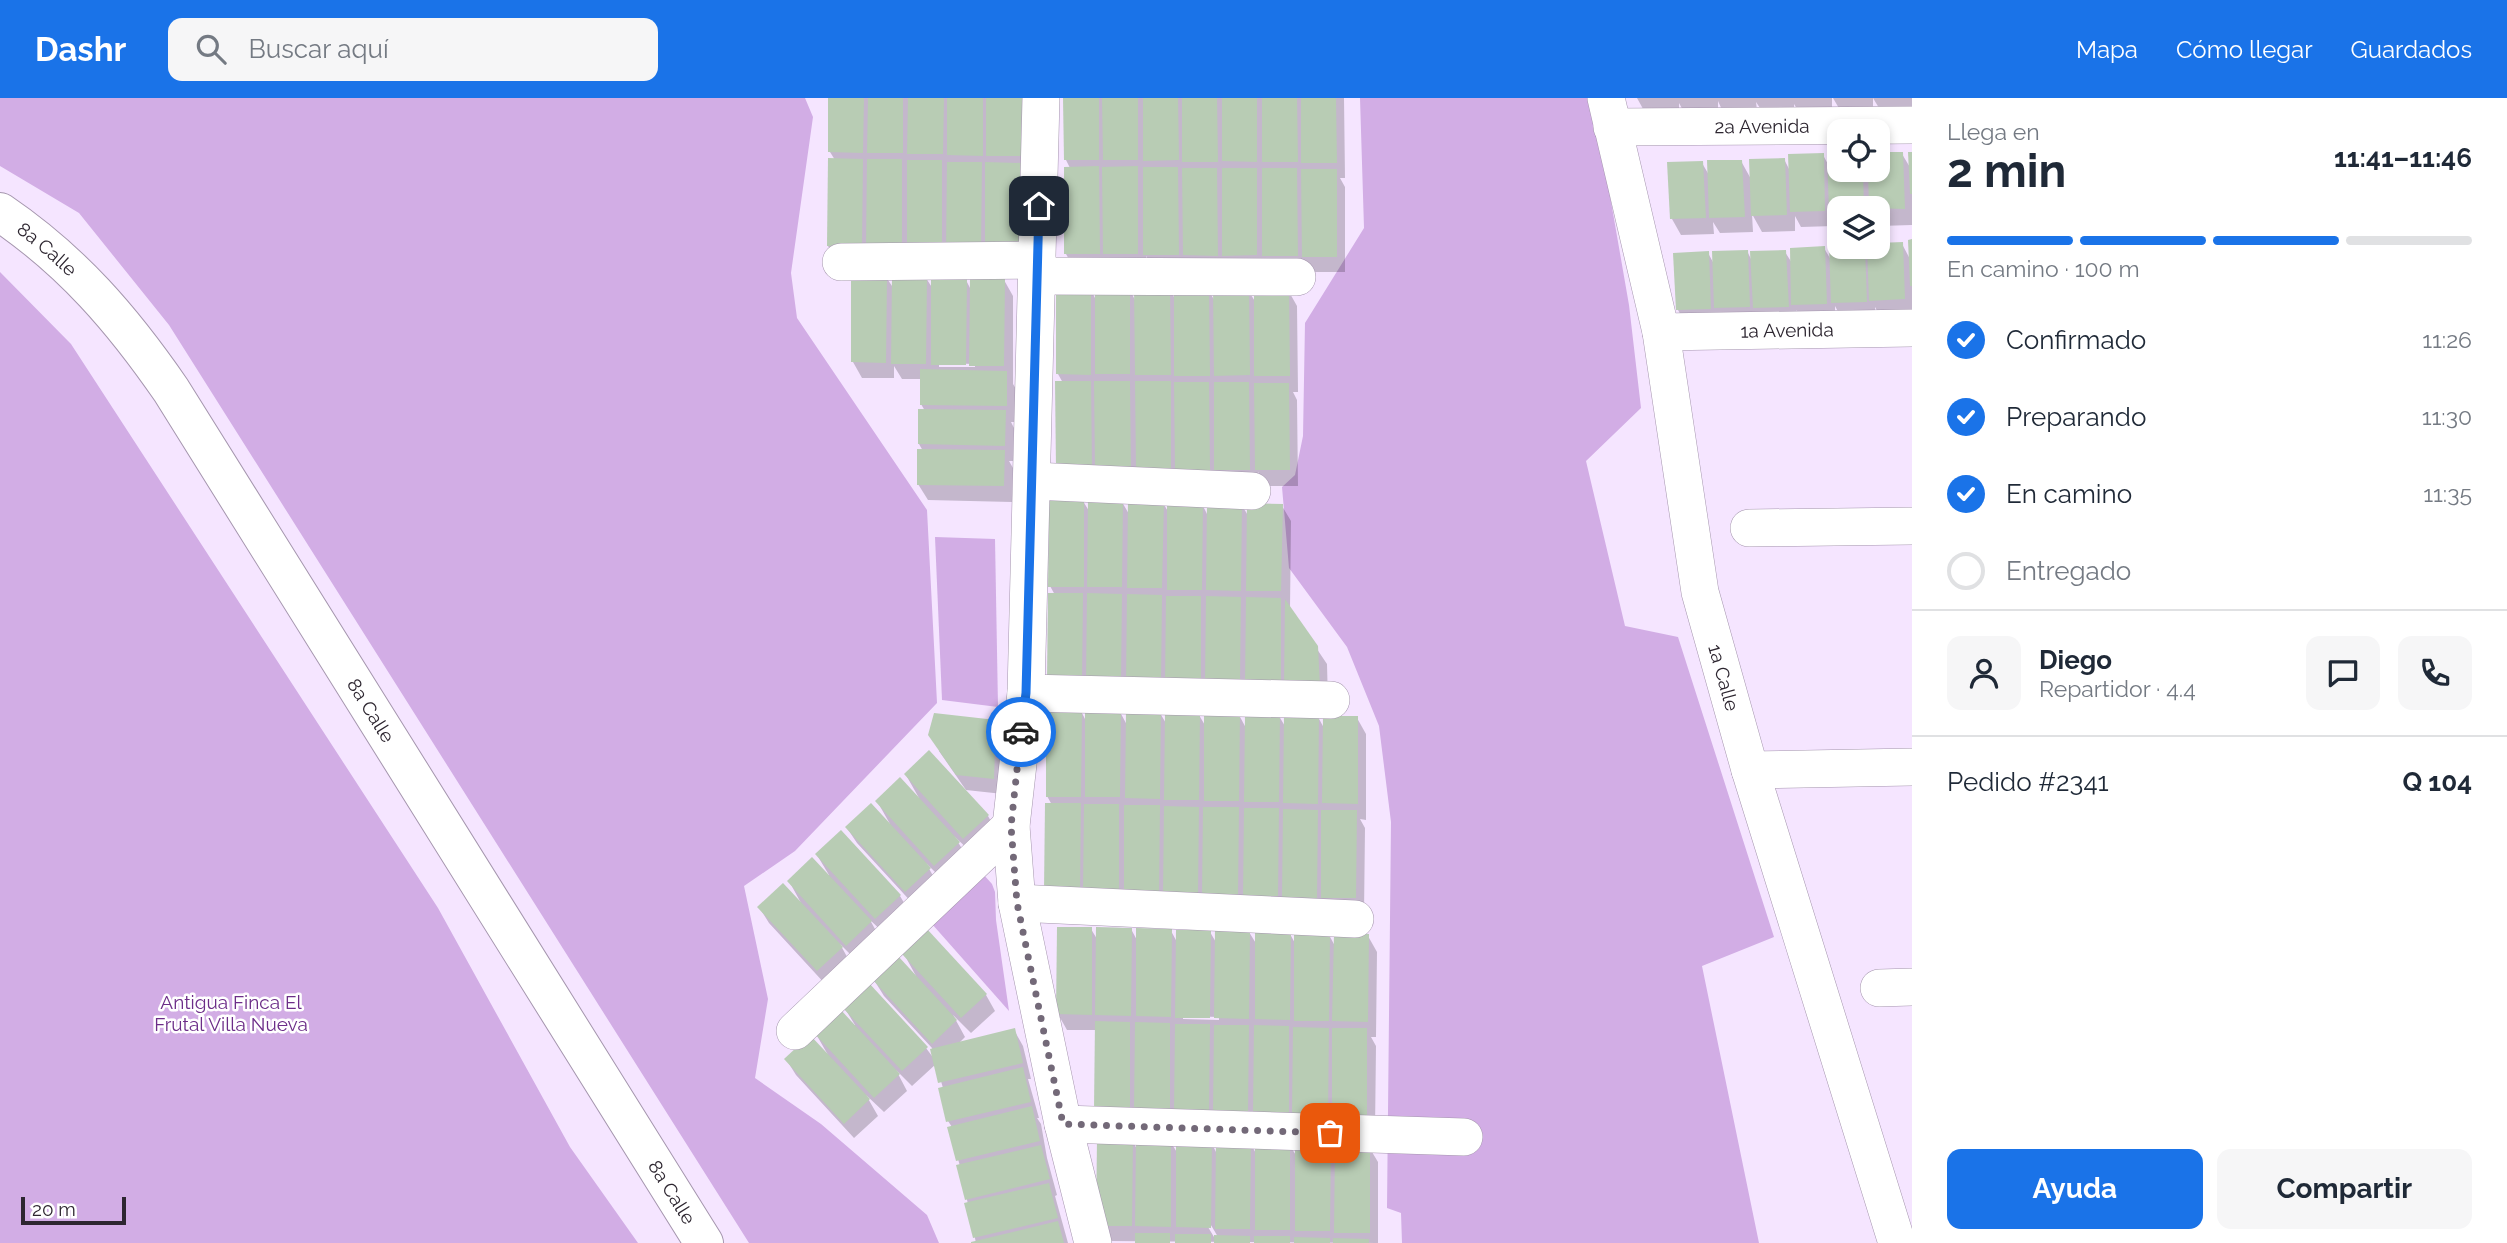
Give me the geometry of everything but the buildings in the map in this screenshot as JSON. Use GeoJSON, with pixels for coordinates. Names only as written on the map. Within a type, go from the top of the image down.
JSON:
{"type":"FeatureCollection","features":[{"type":"Feature","properties":{"kind":"main road","name":"8a Calle"},"geometry":{"type":"LineString","coordinates":[[0,212],[63,260],[96,292],[171,390],[704,1243]]}},
{"type":"Feature","properties":{"kind":"street"},"geometry":{"type":"LineString","coordinates":[[1041,98],[1026,693],[1011,826],[1017,903],[1063,1124],[1093,1243]]}},
{"type":"Feature","properties":{"kind":"street","name":"2a Avenida"},"geometry":{"type":"LineString","coordinates":[[1609,112],[1912,125]]}},
{"type":"Feature","properties":{"kind":"street","name":"1a Calle"},"geometry":{"type":"LineString","coordinates":[[1609,112],[1661,332],[1700,592],[1750,770],[1896,1243]]}},
{"type":"Feature","properties":{"kind":"street"},"geometry":{"type":"LineString","coordinates":[[841,262],[1297,277]]}},
{"type":"Feature","properties":{"kind":"street","name":"1a Avenida"},"geometry":{"type":"LineString","coordinates":[[1661,332],[1912,328]]}},
{"type":"Feature","properties":{"kind":"street"},"geometry":{"type":"LineString","coordinates":[[1032,481],[1252,491]]}},
{"type":"Feature","properties":{"kind":"street"},"geometry":{"type":"LineString","coordinates":[[1749,528],[1912,526]]}},
{"type":"Feature","properties":{"kind":"street"},"geometry":{"type":"LineString","coordinates":[[1026,693],[1331,700]]}},
{"type":"Feature","properties":{"kind":"street"},"geometry":{"type":"LineString","coordinates":[[1750,770],[1912,767]]}},
{"type":"Feature","properties":{"kind":"street"},"geometry":{"type":"LineString","coordinates":[[795,1031],[1011,826]]}},
{"type":"Feature","properties":{"kind":"street"},"geometry":{"type":"LineString","coordinates":[[1017,903],[1355,919]]}},
{"type":"Feature","properties":{"kind":"street"},"geometry":{"type":"LineString","coordinates":[[1063,1124],[1464,1137]]}},
{"type":"Feature","properties":{"kind":"green space"},"geometry":{"type":"Polygon","coordinates":[[[0,98],[805,98],[813,117],[791,273],[797,318],[927,510],[937,703],[795,851],[744,886],[768,999],[755,1078],[821,1124],[927,1215],[939,1243],[749,1243],[169,325],[79,213],[0,166],[0,98]]]}},
{"type":"Feature","properties":{"kind":"green space"},"geometry":{"type":"Polygon","coordinates":[[[1360,98],[1593,98],[1629,305],[1641,408],[1586,461],[1625,626],[1678,637],[1774,937],[1702,966],[1759,1243],[1402,1243],[1401,1213],[1387,1208],[1391,822],[1379,726],[1347,647],[1289,568],[1282,487],[1295,475],[1303,436],[1305,323],[1364,228],[1360,98]]]}},
{"type":"Feature","properties":{"kind":"green space","name":"Antigua Finca El Frutal Villa Nueva"},"geometry":{"type":"Polygon","coordinates":[[[0,272],[71,344],[438,908],[570,1147],[638,1243],[0,1243],[0,272]]]}},
{"type":"Feature","properties":{"kind":"green space"},"geometry":{"type":"Polygon","coordinates":[[[935,537],[995,539],[998,707],[942,700],[935,537]]]}},
{"type":"Feature","properties":{"kind":"green space"},"geometry":{"type":"Polygon","coordinates":[[[983,874],[995,892],[996,920],[1009,1011],[932,924],[983,874]]]}},
{"type":"Feature","properties":{"kind":"way so far"},"geometry":{"type":"LineString","coordinates":[[1021,732],[1011,826],[1017,903],[1063,1124],[1330,1133]]}},
{"type":"Feature","properties":{"kind":"route"},"geometry":{"type":"LineString","coordinates":[[1021,732],[1026,693],[1039,206]]}}]}
